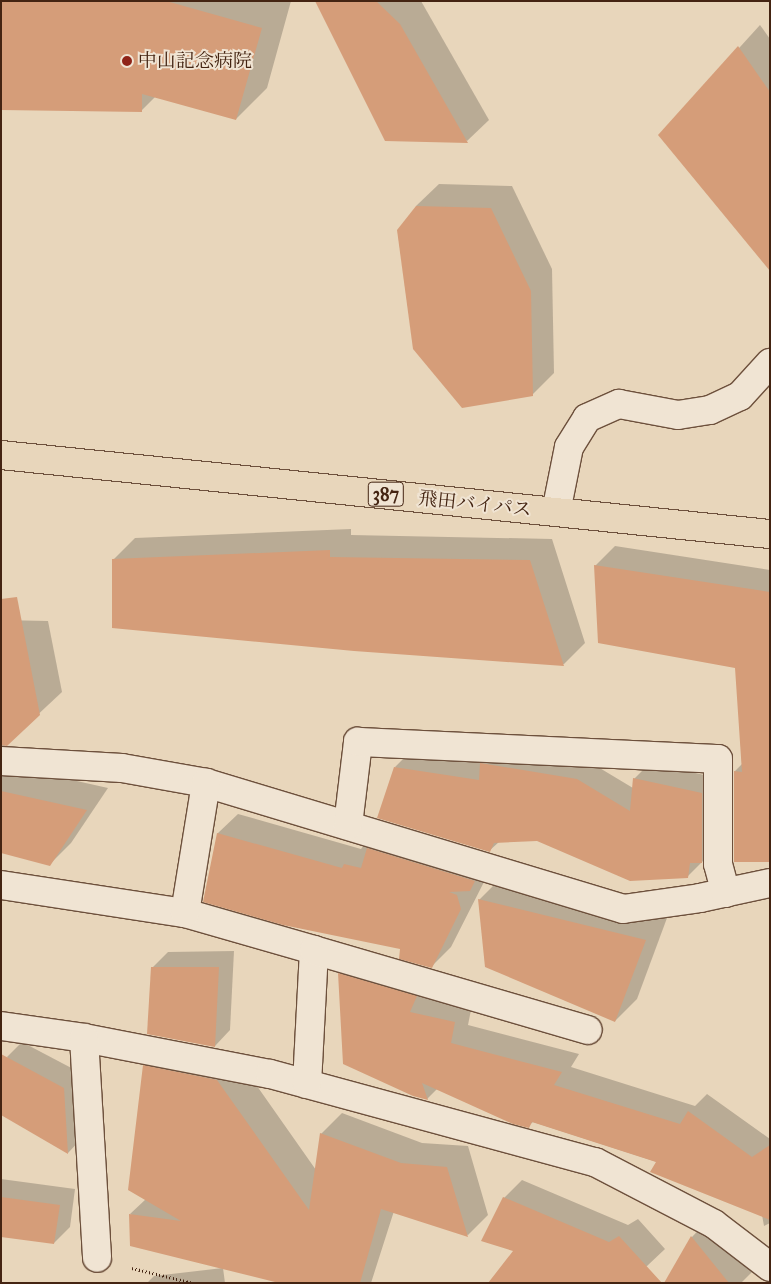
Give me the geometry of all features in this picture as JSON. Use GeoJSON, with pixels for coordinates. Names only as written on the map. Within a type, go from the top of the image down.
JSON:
{"type":"FeatureCollection","features":[{"type":"Feature","properties":{"kind":"highway","name":"飛田バイパス"},"geometry":{"type":"LineString","coordinates":[[1,455],[770,534]]}},
{"type":"Feature","properties":{"kind":"street"},"geometry":{"type":"LineString","coordinates":[[556,512],[569,448],[587,418],[619,404],[678,415],[710,410],[740,396],[770,364]]}},
{"type":"Feature","properties":{"kind":"street"},"geometry":{"type":"LineString","coordinates":[[348,825],[358,742],[718,759],[718,864],[726,892]]}},
{"type":"Feature","properties":{"kind":"street"},"geometry":{"type":"LineString","coordinates":[[1,761],[122,768],[206,783],[623,909],[770,883]]}},
{"type":"Feature","properties":{"kind":"street"},"geometry":{"type":"LineString","coordinates":[[184,913],[206,783]]}},
{"type":"Feature","properties":{"kind":"street"},"geometry":{"type":"LineString","coordinates":[[1,885],[184,913],[588,1030]]}},
{"type":"Feature","properties":{"kind":"street"},"geometry":{"type":"LineString","coordinates":[[308,1084],[314,950]]}},
{"type":"Feature","properties":{"kind":"street"},"geometry":{"type":"LineString","coordinates":[[1,1026],[84,1038],[270,1074],[595,1162],[714,1224],[770,1266]]}},
{"type":"Feature","properties":{"kind":"street"},"geometry":{"type":"LineString","coordinates":[[84,1038],[97,1258]]}},
{"type":"Feature","properties":{"kind":"path"},"geometry":{"type":"LineString","coordinates":[[97,1258],[193,1283]]}},
{"type":"Feature","properties":{"kind":"building","name":"中山記念病院"},"geometry":{"type":"Polygon","coordinates":[[[1,1],[166,1],[262,28],[236,120],[142,94],[142,112],[1,110],[1,1]]]}},
{"type":"Feature","properties":{"kind":"building"},"geometry":{"type":"Polygon","coordinates":[[[315,1],[376,1],[400,24],[468,143],[385,141],[315,1]]]}},
{"type":"Feature","properties":{"kind":"building"},"geometry":{"type":"Polygon","coordinates":[[[738,46],[770,92],[770,271],[658,135],[738,46]]]}},
{"type":"Feature","properties":{"kind":"building"},"geometry":{"type":"Polygon","coordinates":[[[416,206],[491,208],[531,291],[533,396],[462,408],[413,349],[397,230],[416,206]]]}},
{"type":"Feature","properties":{"kind":"building"},"geometry":{"type":"Polygon","coordinates":[[[330,550],[330,557],[530,560],[564,666],[354,651],[112,628],[112,559],[330,550]]]}},
{"type":"Feature","properties":{"kind":"building"},"geometry":{"type":"Polygon","coordinates":[[[594,565],[770,592],[770,862],[734,862],[734,771],[742,772],[735,668],[598,643],[594,565]]]}},
{"type":"Feature","properties":{"kind":"building"},"geometry":{"type":"Polygon","coordinates":[[[17,597],[40,715],[7,746],[1,745],[1,599],[17,597]]]}},
{"type":"Feature","properties":{"kind":"building"},"geometry":{"type":"Polygon","coordinates":[[[480,763],[577,779],[630,811],[633,778],[702,793],[702,863],[690,863],[688,878],[630,881],[537,841],[494,843],[490,852],[377,818],[394,767],[479,780],[480,763]]]}},
{"type":"Feature","properties":{"kind":"building"},"geometry":{"type":"Polygon","coordinates":[[[1,791],[87,810],[50,866],[1,853],[1,791]]]}},
{"type":"Feature","properties":{"kind":"building"},"geometry":{"type":"Polygon","coordinates":[[[217,833],[342,868],[344,864],[361,868],[367,848],[475,881],[470,891],[449,892],[457,895],[461,909],[432,968],[399,959],[400,949],[283,925],[203,902],[217,833]]]}},
{"type":"Feature","properties":{"kind":"building"},"geometry":{"type":"Polygon","coordinates":[[[478,899],[646,940],[615,1022],[485,967],[478,899]]]}},
{"type":"Feature","properties":{"kind":"building"},"geometry":{"type":"Polygon","coordinates":[[[151,967],[219,967],[215,1047],[147,1034],[151,967]]]}},
{"type":"Feature","properties":{"kind":"building"},"geometry":{"type":"Polygon","coordinates":[[[338,973],[417,996],[410,1012],[455,1022],[451,1043],[562,1072],[554,1085],[680,1124],[688,1111],[752,1157],[770,1145],[770,1220],[650,1172],[656,1162],[532,1122],[529,1128],[513,1124],[422,1083],[428,1100],[413,1096],[343,1064],[338,973]]]}},
{"type":"Feature","properties":{"kind":"building"},"geometry":{"type":"Polygon","coordinates":[[[1,1054],[64,1088],[68,1154],[1,1115],[1,1054]]]}},
{"type":"Feature","properties":{"kind":"building"},"geometry":{"type":"Polygon","coordinates":[[[143,1065],[217,1080],[309,1210],[320,1133],[401,1163],[447,1167],[468,1237],[381,1209],[360,1283],[279,1283],[130,1246],[129,1214],[181,1221],[128,1190],[143,1065]]]}},
{"type":"Feature","properties":{"kind":"building"},"geometry":{"type":"Polygon","coordinates":[[[1,1197],[60,1205],[54,1244],[1,1237],[1,1197]]]}},
{"type":"Feature","properties":{"kind":"building"},"geometry":{"type":"Polygon","coordinates":[[[503,1197],[609,1242],[619,1236],[662,1283],[488,1283],[513,1251],[481,1241],[503,1197]]]}},
{"type":"Feature","properties":{"kind":"building"},"geometry":{"type":"Polygon","coordinates":[[[691,1236],[729,1283],[664,1283],[691,1236]]]}},
{"type":"Feature","properties":{"kind":"place","name":"中山記念病院"},"geometry":{"type":"Point","coordinates":[127,61]}}]}
